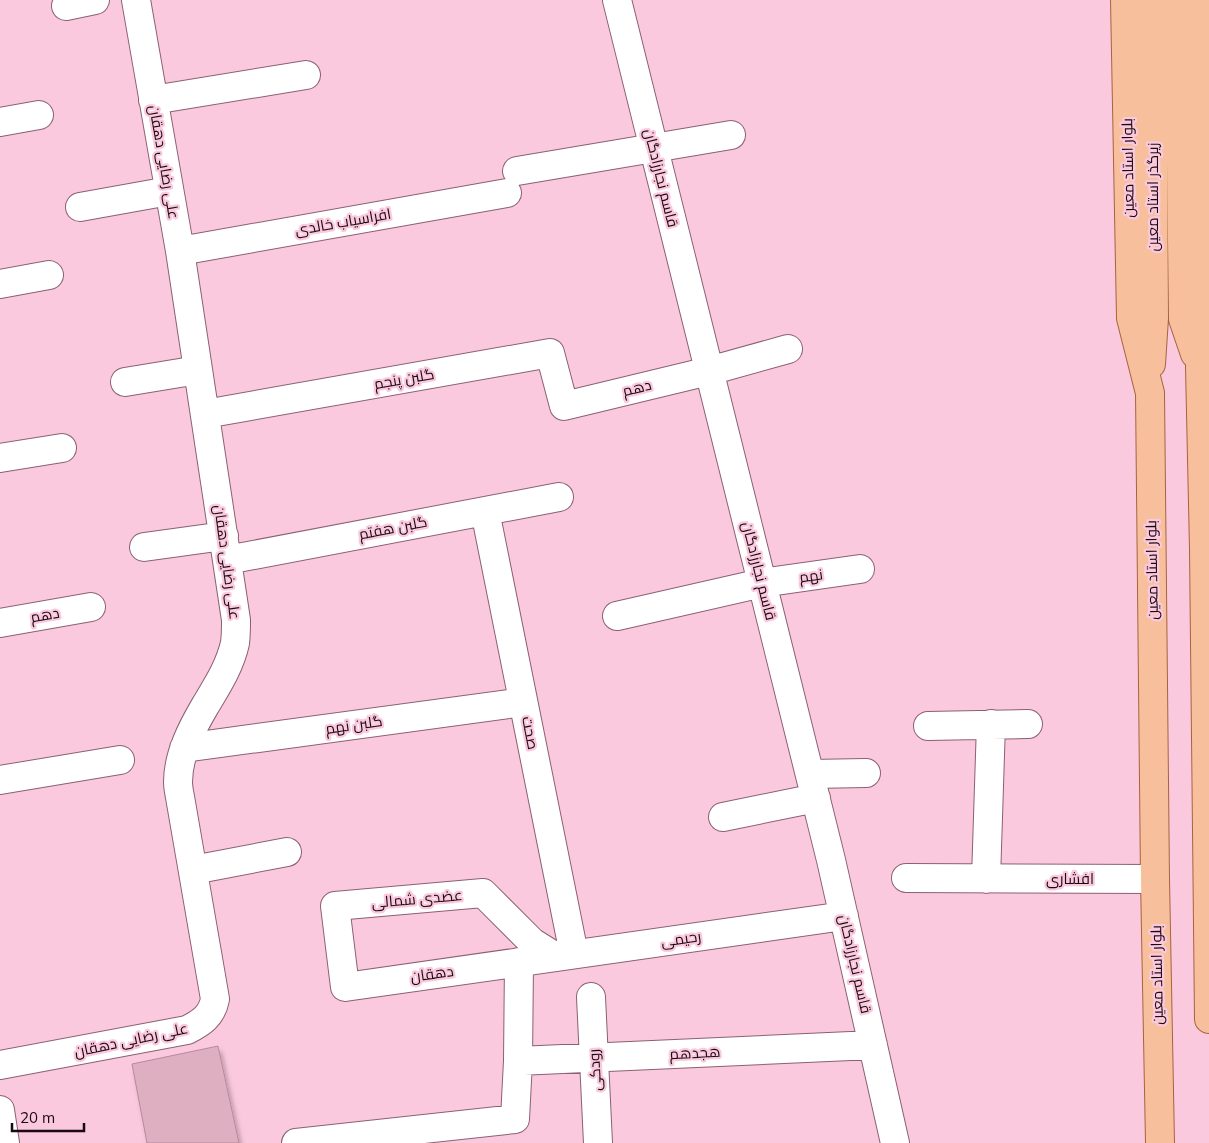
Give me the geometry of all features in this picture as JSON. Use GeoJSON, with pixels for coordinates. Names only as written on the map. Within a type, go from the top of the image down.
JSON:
{"type":"FeatureCollection","features":[{"type":"Feature","properties":{"kind":"main road","name":"بلوار استاد معین"},"geometry":{"type":"LineString","coordinates":[[1124,0],[1131,318],[1150,393],[1154,879],[1160,1143]]}},
{"type":"Feature","properties":{"kind":"main road","name":"زیرگذر استاد معین"},"geometry":{"type":"LineString","coordinates":[[1150,393],[1154,318],[1152,0]]}},
{"type":"Feature","properties":{"kind":"main road","name":"زیرگذر استاد معین"},"geometry":{"type":"LineString","coordinates":[[1179,0],[1183,319],[1204,364]]}},
{"type":"Feature","properties":{"kind":"main road"},"geometry":{"type":"LineString","coordinates":[[1205,0],[1203,306],[1207,551],[1209,1019]]}},
{"type":"Feature","properties":{"kind":"street"},"geometry":{"type":"LineString","coordinates":[[66,6],[95,0]]}},
{"type":"Feature","properties":{"kind":"street","name":"علی رضایی دهقان"},"geometry":{"type":"LineString","coordinates":[[0,1065],[187,1030],[200,1024],[214,1007],[215,999],[178,781],[184,748],[194,725],[218,684],[235,643],[236,620],[180,251],[136,0]]}},
{"type":"Feature","properties":{"kind":"street","name":"قاسم نجارزادگان"},"geometry":{"type":"LineString","coordinates":[[617,0],[813,786],[895,1143]]}},
{"type":"Feature","properties":{"kind":"street"},"geometry":{"type":"LineString","coordinates":[[153,100],[306,75]]}},
{"type":"Feature","properties":{"kind":"street"},"geometry":{"type":"LineString","coordinates":[[0,122],[39,115]]}},
{"type":"Feature","properties":{"kind":"street","name":"افراسیاب خالدی"},"geometry":{"type":"LineString","coordinates":[[180,251],[512,182],[654,149],[731,136]]}},
{"type":"Feature","properties":{"kind":"street"},"geometry":{"type":"LineString","coordinates":[[80,207],[169,191]]}},
{"type":"Feature","properties":{"kind":"street"},"geometry":{"type":"LineString","coordinates":[[0,284],[50,275]]}},
{"type":"Feature","properties":{"kind":"street","name":"دهم"},"geometry":{"type":"LineString","coordinates":[[564,406],[709,371],[788,349]]}},
{"type":"Feature","properties":{"kind":"street","name":"گلبن پنجم"},"geometry":{"type":"LineString","coordinates":[[205,414],[550,353],[564,406]]}},
{"type":"Feature","properties":{"kind":"street"},"geometry":{"type":"LineString","coordinates":[[125,382],[198,370]]}},
{"type":"Feature","properties":{"kind":"street"},"geometry":{"type":"LineString","coordinates":[[0,458],[62,448]]}},
{"type":"Feature","properties":{"kind":"street","name":"گلبن هفتم"},"geometry":{"type":"LineString","coordinates":[[144,548],[226,548],[485,511],[559,497]]}},
{"type":"Feature","properties":{"kind":"street","name":"صحت"},"geometry":{"type":"LineString","coordinates":[[485,511],[523,702],[565,956]]}},
{"type":"Feature","properties":{"kind":"street","name":"نهم"},"geometry":{"type":"LineString","coordinates":[[616,616],[762,583],[860,569]]}},
{"type":"Feature","properties":{"kind":"street","name":"دهم"},"geometry":{"type":"LineString","coordinates":[[0,623],[91,607]]}},
{"type":"Feature","properties":{"kind":"street","name":"گلبن نهم"},"geometry":{"type":"LineString","coordinates":[[184,748],[523,702]]}},
{"type":"Feature","properties":{"kind":"street"},"geometry":{"type":"LineString","coordinates":[[986,879],[991,724]]}},
{"type":"Feature","properties":{"kind":"street"},"geometry":{"type":"LineString","coordinates":[[928,726],[1028,724]]}},
{"type":"Feature","properties":{"kind":"street"},"geometry":{"type":"LineString","coordinates":[[0,780],[120,760]]}},
{"type":"Feature","properties":{"kind":"street"},"geometry":{"type":"LineString","coordinates":[[723,818],[813,786],[866,773]]}},
{"type":"Feature","properties":{"kind":"street"},"geometry":{"type":"LineString","coordinates":[[193,870],[287,852]]}},
{"type":"Feature","properties":{"kind":"street","name":"افشاری"},"geometry":{"type":"LineString","coordinates":[[906,878],[1154,879]]}},
{"type":"Feature","properties":{"kind":"street","name":"عضدی شمالی"},"geometry":{"type":"LineString","coordinates":[[344,987],[335,906],[483,893],[532,942],[565,956]]}},
{"type":"Feature","properties":{"kind":"street","name":"رحیمی"},"geometry":{"type":"LineString","coordinates":[[519,962],[844,916]]}},
{"type":"Feature","properties":{"kind":"street"},"geometry":{"type":"LineString","coordinates":[[296,1143],[515,1120],[518,1061],[519,962]]}},
{"type":"Feature","properties":{"kind":"street","name":"دهقان"},"geometry":{"type":"LineString","coordinates":[[344,987],[519,962]]}},
{"type":"Feature","properties":{"kind":"street","name":"رودکی"},"geometry":{"type":"LineString","coordinates":[[591,996],[598,1143]]}},
{"type":"Feature","properties":{"kind":"street","name":"هجدهم"},"geometry":{"type":"LineString","coordinates":[[518,1061],[873,1045]]}},
{"type":"Feature","properties":{"kind":"street"},"geometry":{"type":"LineString","coordinates":[[0,1110],[5,1143]]}},
{"type":"Feature","properties":{"kind":"building"},"geometry":{"type":"Polygon","coordinates":[[[218,1046],[239,1143],[147,1143],[132,1064],[218,1046]]]}}]}
